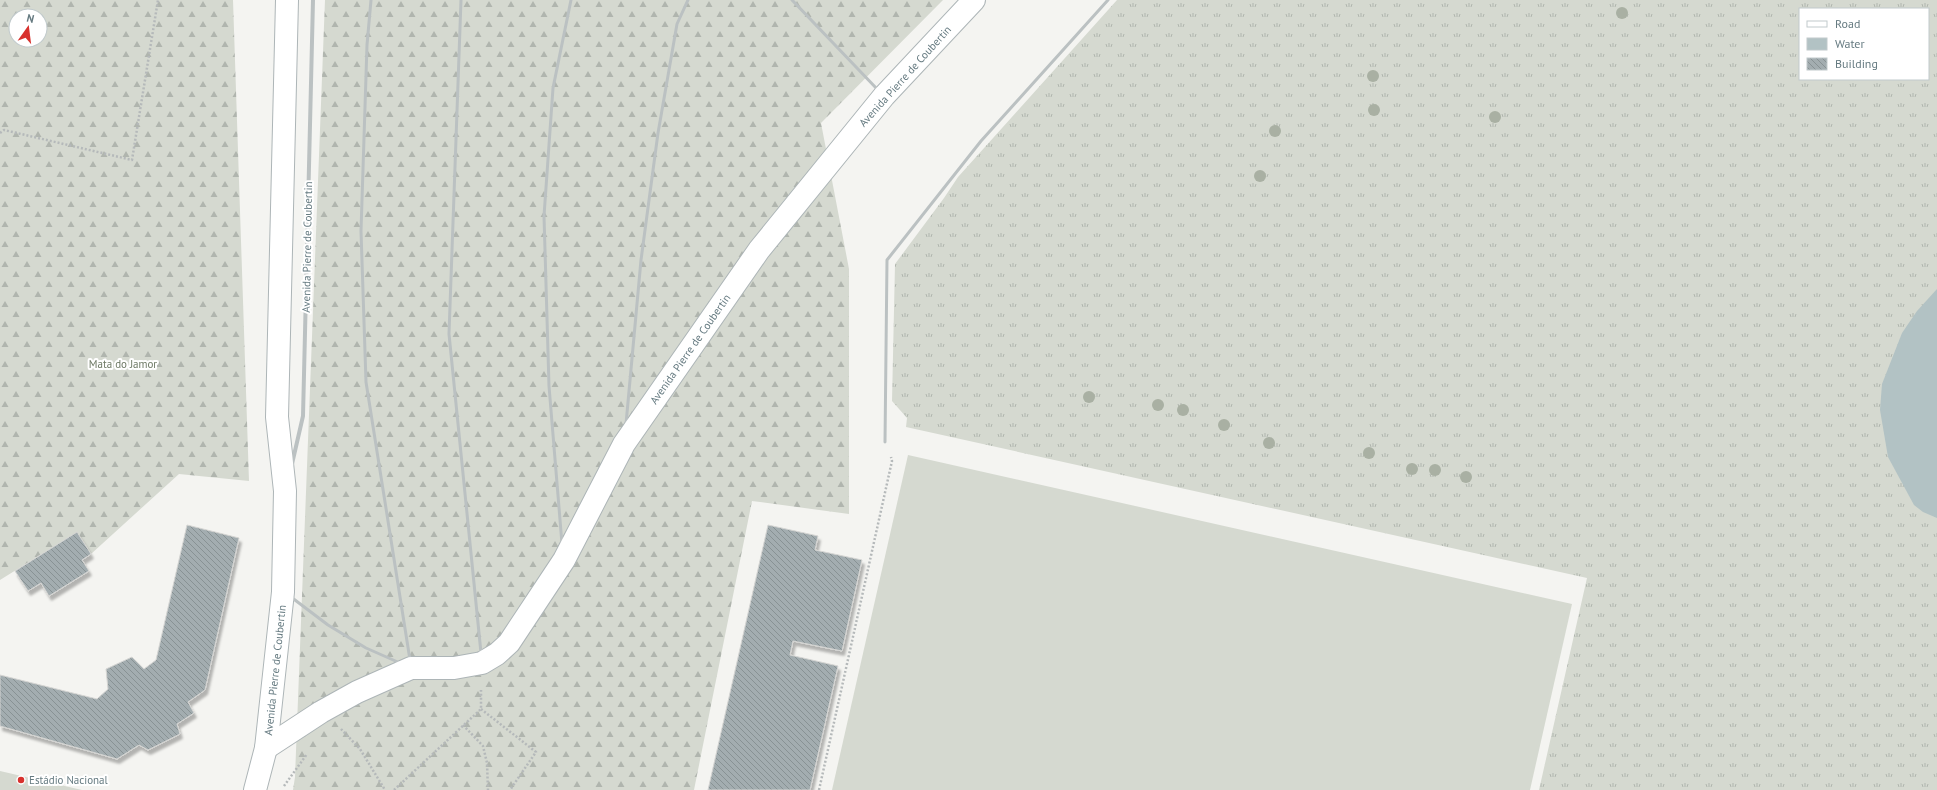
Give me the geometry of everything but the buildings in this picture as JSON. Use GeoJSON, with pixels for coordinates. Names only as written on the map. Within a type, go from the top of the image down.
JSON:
{"type":"FeatureCollection","features":[{"type":"Feature","properties":{"kind":"street","name":"Avenida Pierre de Coubertin"},"geometry":{"type":"LineString","coordinates":[[255,790],[266,748],[283,592],[287,484],[277,417],[286,0]]}},
{"type":"Feature","properties":{"kind":"street","name":"Avenida Pierre de Coubertin"},"geometry":{"type":"LineString","coordinates":[[290,469],[303,416],[313,0]]}},
{"type":"Feature","properties":{"kind":"street","name":"Avenida Pierre de Coubertin"},"geometry":{"type":"LineString","coordinates":[[266,748],[321,712],[357,692],[411,668],[454,668],[482,663],[497,654],[509,643],[564,560],[625,436],[759,250],[884,96],[974,0]]}},
{"type":"Feature","properties":{"kind":"lane"},"geometry":{"type":"LineString","coordinates":[[371,0],[367,45],[361,231],[366,382],[411,668]]}},
{"type":"Feature","properties":{"kind":"lane"},"geometry":{"type":"LineString","coordinates":[[461,0],[448,334],[482,663]]}},
{"type":"Feature","properties":{"kind":"lane"},"geometry":{"type":"LineString","coordinates":[[564,560],[549,386],[544,216],[553,88],[571,0]]}},
{"type":"Feature","properties":{"kind":"lane"},"geometry":{"type":"LineString","coordinates":[[625,436],[641,260],[658,133],[677,24],[688,0]]}},
{"type":"Feature","properties":{"kind":"lane"},"geometry":{"type":"LineString","coordinates":[[792,0],[884,96]]}},
{"type":"Feature","properties":{"kind":"lane"},"geometry":{"type":"LineString","coordinates":[[886,442],[887,260],[981,141],[1108,0]]}},
{"type":"Feature","properties":{"kind":"lane","name":"Avenida Pierre de Coubertin"},"geometry":{"type":"LineString","coordinates":[[283,592],[328,625],[366,648],[411,668]]}},
{"type":"Feature","properties":{"kind":"path"},"geometry":{"type":"LineString","coordinates":[[0,133],[4,130],[132,160],[158,0]]}},
{"type":"Feature","properties":{"kind":"path"},"geometry":{"type":"LineString","coordinates":[[820,790],[892,461],[886,442]]}},
{"type":"Feature","properties":{"kind":"path"},"geometry":{"type":"LineString","coordinates":[[394,790],[481,709],[482,663]]}},
{"type":"Feature","properties":{"kind":"path"},"geometry":{"type":"LineString","coordinates":[[481,709],[536,752],[510,790]]}},
{"type":"Feature","properties":{"kind":"path"},"geometry":{"type":"LineString","coordinates":[[321,712],[360,749],[385,790]]}},
{"type":"Feature","properties":{"kind":"path"},"geometry":{"type":"LineString","coordinates":[[463,725],[483,746],[487,763],[488,790]]}},
{"type":"Feature","properties":{"kind":"path"},"geometry":{"type":"LineString","coordinates":[[283,790],[306,754],[312,750]]}},
{"type":"Feature","properties":{"kind":"green space","name":"Mata do Jamor"},"geometry":{"type":"Polygon","coordinates":[[[0,0],[233,0],[249,481],[179,474],[91,554],[77,532],[0,580],[0,0]]]}},
{"type":"Feature","properties":{"kind":"green space"},"geometry":{"type":"Polygon","coordinates":[[[325,0],[943,0],[821,123],[849,269],[849,514],[752,501],[694,790],[293,790],[295,777],[325,0]]]}},
{"type":"Feature","properties":{"kind":"green space"},"geometry":{"type":"Polygon","coordinates":[[[1117,0],[1937,0],[1937,790],[1539,790],[1587,578],[906,427],[907,418],[892,401],[895,264],[958,177],[1117,0]]]}},
{"type":"Feature","properties":{"kind":"green space"},"geometry":{"type":"Polygon","coordinates":[[[908,455],[1572,604],[1530,790],[832,790],[908,455]]]}},
{"type":"Feature","properties":{"kind":"green space","name":"Estádio Nacional"},"geometry":{"type":"Polygon","coordinates":[[[0,771],[82,790],[0,790],[0,771]]]}},
{"type":"Feature","properties":{"kind":"water"},"geometry":{"type":"Polygon","coordinates":[[[1937,289],[1937,518],[1923,512],[1914,505],[1888,457],[1880,410],[1882,384],[1902,333],[1917,311],[1937,289]]]}},
{"type":"Feature","properties":{"kind":"place","name":"Estádio Nacional"},"geometry":{"type":"Point","coordinates":[21,780]}}]}
